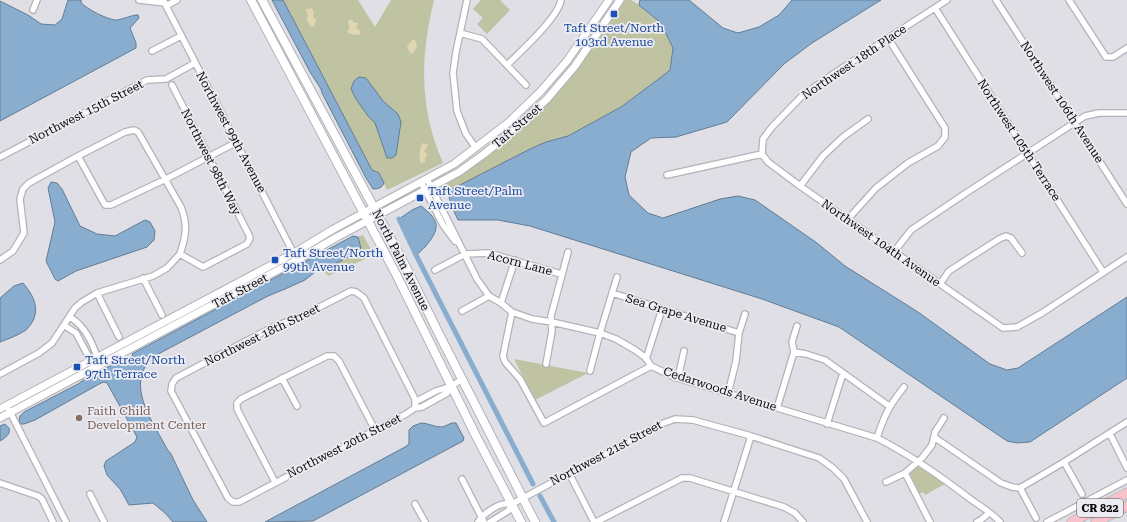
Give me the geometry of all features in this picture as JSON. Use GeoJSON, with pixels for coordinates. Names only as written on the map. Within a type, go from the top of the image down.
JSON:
{"type":"FeatureCollection","features":[{"type":"Feature","properties":{"kind":"main road","name":"North Palm Avenue"},"geometry":{"type":"LineString","coordinates":[[251,0],[364,212],[521,522]]}},
{"type":"Feature","properties":{"kind":"main road","name":"North Palm Avenue"},"geometry":{"type":"LineString","coordinates":[[262,0],[408,269],[535,522]]}},
{"type":"Feature","properties":{"kind":"main road","name":"CR 822"},"geometry":{"type":"LineString","coordinates":[[1072,522],[1127,493]]}},
{"type":"Feature","properties":{"kind":"main road","name":"CR 822"},"geometry":{"type":"LineString","coordinates":[[1096,522],[1127,506]]}},
{"type":"Feature","properties":{"kind":"street"},"geometry":{"type":"LineString","coordinates":[[33,10],[37,0]]}},
{"type":"Feature","properties":{"kind":"street"},"geometry":{"type":"LineString","coordinates":[[139,0],[165,3],[177,0]]}},
{"type":"Feature","properties":{"kind":"street"},"geometry":{"type":"LineString","coordinates":[[467,0],[453,73],[457,111],[466,134],[476,148]]}},
{"type":"Feature","properties":{"kind":"street"},"geometry":{"type":"LineString","coordinates":[[507,65],[552,18],[560,5],[561,0]]}},
{"type":"Feature","properties":{"kind":"street","name":"Taft Street"},"geometry":{"type":"LineString","coordinates":[[296,257],[332,230],[454,164],[509,122],[540,92],[567,60],[609,0]]}},
{"type":"Feature","properties":{"kind":"street","name":"Taft Street"},"geometry":{"type":"LineString","coordinates":[[0,418],[6,409],[296,257],[379,216],[459,172],[515,129],[545,101],[575,66],[620,0]]}},
{"type":"Feature","properties":{"kind":"street","name":"Northwest 18th Place"},"geometry":{"type":"LineString","coordinates":[[762,154],[763,139],[772,126],[803,95],[946,0]]}},
{"type":"Feature","properties":{"kind":"street","name":"Northwest 106th Avenue"},"geometry":{"type":"LineString","coordinates":[[996,0],[1127,204]]}},
{"type":"Feature","properties":{"kind":"street"},"geometry":{"type":"LineString","coordinates":[[1069,0],[1106,57],[1113,57],[1127,48]]}},
{"type":"Feature","properties":{"kind":"street","name":"Northwest 99th Avenue"},"geometry":{"type":"LineString","coordinates":[[165,3],[296,257]]}},
{"type":"Feature","properties":{"kind":"street","name":"Northwest 105th Terrace"},"geometry":{"type":"LineString","coordinates":[[935,8],[1103,272]]}},
{"type":"Feature","properties":{"kind":"street"},"geometry":{"type":"LineString","coordinates":[[460,33],[482,39],[526,85]]}},
{"type":"Feature","properties":{"kind":"street"},"geometry":{"type":"LineString","coordinates":[[152,51],[181,36]]}},
{"type":"Feature","properties":{"kind":"street"},"geometry":{"type":"LineString","coordinates":[[848,219],[876,188],[908,163],[938,146],[945,138],[945,128],[888,38]]}},
{"type":"Feature","properties":{"kind":"street"},"geometry":{"type":"LineString","coordinates":[[276,47],[285,43]]}},
{"type":"Feature","properties":{"kind":"street","name":"Northwest 15th Street"},"geometry":{"type":"LineString","coordinates":[[0,157],[147,80],[166,79],[195,63]]}},
{"type":"Feature","properties":{"kind":"street","name":"Northwest 98th Way"},"geometry":{"type":"LineString","coordinates":[[172,85],[250,238],[247,244],[203,267],[180,254]]}},
{"type":"Feature","properties":{"kind":"street"},"geometry":{"type":"LineString","coordinates":[[894,252],[910,230],[1085,116],[1099,113],[1127,113]]}},
{"type":"Feature","properties":{"kind":"street"},"geometry":{"type":"LineString","coordinates":[[800,186],[823,156],[843,137],[868,119]]}},
{"type":"Feature","properties":{"kind":"street"},"geometry":{"type":"LineString","coordinates":[[0,260],[13,251],[24,233],[20,199],[23,189],[29,183],[125,132],[134,130],[138,132],[166,179],[181,206],[186,219],[185,240],[180,254],[167,268],[153,276],[97,294],[82,302],[75,308],[65,326],[52,343],[39,353],[0,374]]}},
{"type":"Feature","properties":{"kind":"street"},"geometry":{"type":"LineString","coordinates":[[78,156],[105,206],[166,179],[237,142]]}},
{"type":"Feature","properties":{"kind":"street"},"geometry":{"type":"LineString","coordinates":[[667,175],[762,154]]}},
{"type":"Feature","properties":{"kind":"street","name":"Northwest 104th Avenue"},"geometry":{"type":"LineString","coordinates":[[762,154],[768,162],[800,186],[1003,328],[1017,327],[1042,313],[1103,272]]}},
{"type":"Feature","properties":{"kind":"street","name":"Cedarwoods Avenue"},"geometry":{"type":"LineString","coordinates":[[424,180],[443,225],[455,241],[460,243],[477,278],[489,296],[512,312],[532,319],[600,333],[627,345],[646,358],[651,366],[678,378],[877,438],[918,462],[989,512],[1000,522]]}},
{"type":"Feature","properties":{"kind":"street"},"geometry":{"type":"LineString","coordinates":[[940,284],[949,271],[999,238],[1006,236],[1011,238],[1022,253]]}},
{"type":"Feature","properties":{"kind":"street"},"geometry":{"type":"LineString","coordinates":[[546,364],[552,331],[551,316],[568,252]]}},
{"type":"Feature","properties":{"kind":"street","name":"Acorn Lane"},"geometry":{"type":"LineString","coordinates":[[435,270],[465,254],[489,253],[561,274]]}},
{"type":"Feature","properties":{"kind":"street"},"geometry":{"type":"LineString","coordinates":[[1103,272],[1127,257]]}},
{"type":"Feature","properties":{"kind":"street"},"geometry":{"type":"LineString","coordinates":[[501,303],[515,260]]}},
{"type":"Feature","properties":{"kind":"street"},"geometry":{"type":"LineString","coordinates":[[590,371],[617,277]]}},
{"type":"Feature","properties":{"kind":"street"},"geometry":{"type":"LineString","coordinates":[[143,278],[162,315]]}},
{"type":"Feature","properties":{"kind":"street","name":"Northwest 18th Street"},"geometry":{"type":"LineString","coordinates":[[233,502],[228,498],[171,391],[172,384],[176,378],[271,328],[304,315],[351,291],[356,292],[364,298],[415,402]]}},
{"type":"Feature","properties":{"kind":"street","name":"Sea Grape Avenue"},"geometry":{"type":"LineString","coordinates":[[612,293],[739,333]]}},
{"type":"Feature","properties":{"kind":"street"},"geometry":{"type":"LineString","coordinates":[[97,294],[119,337]]}},
{"type":"Feature","properties":{"kind":"street"},"geometry":{"type":"LineString","coordinates":[[462,311],[489,296]]}},
{"type":"Feature","properties":{"kind":"street"},"geometry":{"type":"LineString","coordinates":[[646,358],[662,309]]}},
{"type":"Feature","properties":{"kind":"street"},"geometry":{"type":"LineString","coordinates":[[512,312],[503,356],[505,362],[520,379],[544,423],[651,366]]}},
{"type":"Feature","properties":{"kind":"street"},"geometry":{"type":"LineString","coordinates":[[728,394],[736,361],[739,333],[745,314]]}},
{"type":"Feature","properties":{"kind":"street"},"geometry":{"type":"LineString","coordinates":[[70,318],[82,326],[97,354],[96,363]]}},
{"type":"Feature","properties":{"kind":"street"},"geometry":{"type":"LineString","coordinates":[[65,326],[76,333],[96,363]]}},
{"type":"Feature","properties":{"kind":"street"},"geometry":{"type":"LineString","coordinates":[[777,408],[794,352],[792,342],[797,326]]}},
{"type":"Feature","properties":{"kind":"street"},"geometry":{"type":"LineString","coordinates":[[678,378],[684,351]]}},
{"type":"Feature","properties":{"kind":"street"},"geometry":{"type":"LineString","coordinates":[[794,352],[818,357],[831,364],[889,406]]}},
{"type":"Feature","properties":{"kind":"street"},"geometry":{"type":"LineString","coordinates":[[275,482],[237,409],[237,403],[241,399],[327,356],[334,356],[339,361],[375,430]]}},
{"type":"Feature","properties":{"kind":"street"},"geometry":{"type":"LineString","coordinates":[[827,424],[843,373]]}},
{"type":"Feature","properties":{"kind":"street"},"geometry":{"type":"LineString","coordinates":[[282,378],[296,406]]}},
{"type":"Feature","properties":{"kind":"street","name":"Northwest 20th Street"},"geometry":{"type":"LineString","coordinates":[[233,502],[239,502],[406,414],[415,402],[434,390],[452,386],[462,379]]}},
{"type":"Feature","properties":{"kind":"street","name":"Northwest 20th Street"},"geometry":{"type":"LineString","coordinates":[[415,402],[422,407],[448,393],[452,386]]}},
{"type":"Feature","properties":{"kind":"street"},"geometry":{"type":"LineString","coordinates":[[877,438],[889,406],[904,387]]}},
{"type":"Feature","properties":{"kind":"street"},"geometry":{"type":"LineString","coordinates":[[6,409],[66,522]]}},
{"type":"Feature","properties":{"kind":"street"},"geometry":{"type":"LineString","coordinates":[[886,482],[905,473],[918,462],[932,445],[934,437],[944,418]]}},
{"type":"Feature","properties":{"kind":"street","name":"Northwest 21st Street"},"geometry":{"type":"LineString","coordinates":[[491,521],[508,511],[512,504],[522,498],[661,424],[675,419],[693,420],[751,436],[819,458],[833,468],[844,479],[868,522]]}},
{"type":"Feature","properties":{"kind":"street"},"geometry":{"type":"LineString","coordinates":[[934,437],[1001,483],[1020,488],[1110,434],[1127,422]]}},
{"type":"Feature","properties":{"kind":"street"},"geometry":{"type":"LineString","coordinates":[[1110,434],[1127,468]]}},
{"type":"Feature","properties":{"kind":"street"},"geometry":{"type":"LineString","coordinates":[[724,522],[751,436]]}},
{"type":"Feature","properties":{"kind":"street"},"geometry":{"type":"LineString","coordinates":[[1064,462],[1082,494]]}},
{"type":"Feature","properties":{"kind":"street"},"geometry":{"type":"LineString","coordinates":[[569,473],[595,522],[682,478],[690,478],[784,507],[795,513],[803,522]]}},
{"type":"Feature","properties":{"kind":"street"},"geometry":{"type":"LineString","coordinates":[[905,473],[930,522]]}},
{"type":"Feature","properties":{"kind":"street"},"geometry":{"type":"LineString","coordinates":[[462,478],[483,519]]}},
{"type":"Feature","properties":{"kind":"street"},"geometry":{"type":"LineString","coordinates":[[1047,522],[1127,480]]}},
{"type":"Feature","properties":{"kind":"street"},"geometry":{"type":"LineString","coordinates":[[0,483],[38,496],[42,500],[53,522]]}},
{"type":"Feature","properties":{"kind":"street"},"geometry":{"type":"LineString","coordinates":[[1020,488],[1036,518]]}},
{"type":"Feature","properties":{"kind":"street"},"geometry":{"type":"LineString","coordinates":[[90,494],[104,522]]}},
{"type":"Feature","properties":{"kind":"street"},"geometry":{"type":"LineString","coordinates":[[1086,502],[1092,512]]}},
{"type":"Feature","properties":{"kind":"street","name":"Northwest 21st Street"},"geometry":{"type":"LineString","coordinates":[[478,522],[483,519],[489,511],[504,503],[512,504]]}},
{"type":"Feature","properties":{"kind":"street"},"geometry":{"type":"LineString","coordinates":[[415,504],[425,522]]}},
{"type":"Feature","properties":{"kind":"street"},"geometry":{"type":"LineString","coordinates":[[489,511],[491,521]]}},
{"type":"Feature","properties":{"kind":"street"},"geometry":{"type":"LineString","coordinates":[[977,522],[989,512]]}},
{"type":"Feature","properties":{"kind":"green space"},"geometry":{"type":"Polygon","coordinates":[[[283,0],[358,0],[375,27],[391,0],[434,0],[426,42],[424,83],[430,122],[435,143],[443,163],[387,190],[379,173],[372,170],[283,0]]]}},
{"type":"Feature","properties":{"kind":"green space"},"geometry":{"type":"Polygon","coordinates":[[[481,0],[500,0],[510,10],[487,34],[477,24],[483,18],[473,9],[481,0]]]}},
{"type":"Feature","properties":{"kind":"green space"},"geometry":{"type":"Polygon","coordinates":[[[624,0],[631,0],[661,23],[673,48],[670,70],[621,107],[568,136],[546,142],[532,148],[454,187],[439,197],[439,189],[442,186],[497,149],[514,135],[544,105],[586,53],[624,0]]]}},
{"type":"Feature","properties":{"kind":"green space"},"geometry":{"type":"Polygon","coordinates":[[[363,235],[374,255],[328,276],[323,270],[354,254],[361,248],[358,237],[363,235]]]}},
{"type":"Feature","properties":{"kind":"green space"},"geometry":{"type":"Polygon","coordinates":[[[514,359],[588,373],[535,400],[514,359]]]}},
{"type":"Feature","properties":{"kind":"green space"},"geometry":{"type":"Polygon","coordinates":[[[920,467],[945,484],[925,495],[923,492],[919,494],[910,474],[914,468],[920,467]]]}},
{"type":"Feature","properties":{"kind":"sand"},"geometry":{"type":"Polygon","coordinates":[[[312,8],[314,13],[313,16],[316,20],[314,26],[311,27],[306,21],[308,16],[306,10],[312,8]]]}},
{"type":"Feature","properties":{"kind":"sand"},"geometry":{"type":"Polygon","coordinates":[[[349,20],[352,20],[354,23],[358,23],[356,28],[361,32],[359,35],[348,33],[348,29],[350,28],[348,23],[349,20]]]}},
{"type":"Feature","properties":{"kind":"sand"},"geometry":{"type":"Polygon","coordinates":[[[412,40],[415,40],[417,46],[411,54],[407,47],[412,40]]]}},
{"type":"Feature","properties":{"kind":"sand"},"geometry":{"type":"Polygon","coordinates":[[[423,143],[427,144],[428,146],[424,151],[427,154],[425,162],[422,163],[420,162],[420,155],[423,143]]]}},
{"type":"Feature","properties":{"kind":"water"},"geometry":{"type":"Polygon","coordinates":[[[68,0],[81,0],[83,5],[92,11],[114,20],[138,15],[139,18],[130,28],[136,43],[136,48],[0,121],[0,1],[28,15],[41,24],[55,25],[62,19],[68,0]]]}},
{"type":"Feature","properties":{"kind":"water"},"geometry":{"type":"Polygon","coordinates":[[[272,0],[283,0],[372,170],[379,173],[384,183],[380,188],[373,189],[366,178],[321,89],[310,72],[272,0]]]}},
{"type":"Feature","properties":{"kind":"water"},"geometry":{"type":"Polygon","coordinates":[[[640,0],[689,0],[723,28],[738,33],[759,27],[779,15],[792,0],[881,0],[812,43],[784,64],[727,122],[676,137],[651,138],[631,152],[625,177],[629,195],[648,213],[663,218],[720,199],[738,196],[755,200],[817,243],[845,266],[918,312],[990,364],[1007,370],[1018,368],[1127,297],[1127,378],[1030,442],[1017,443],[1007,441],[839,327],[762,299],[530,226],[498,220],[458,220],[451,205],[448,191],[532,148],[546,142],[568,136],[621,107],[670,70],[673,48],[661,23],[639,5],[640,0]]]}},
{"type":"Feature","properties":{"kind":"water"},"geometry":{"type":"Polygon","coordinates":[[[359,77],[366,78],[383,101],[398,114],[401,122],[396,155],[392,158],[387,158],[375,123],[356,99],[351,89],[354,81],[359,77]]]}},
{"type":"Feature","properties":{"kind":"water"},"geometry":{"type":"Polygon","coordinates":[[[51,182],[57,183],[62,189],[80,226],[97,234],[115,236],[145,220],[150,222],[155,231],[154,240],[147,247],[76,271],[58,281],[55,279],[46,261],[55,222],[48,188],[51,182]]]}},
{"type":"Feature","properties":{"kind":"water"},"geometry":{"type":"Polygon","coordinates":[[[421,206],[432,216],[435,221],[436,230],[430,241],[416,255],[399,219],[421,206]]]}},
{"type":"Feature","properties":{"kind":"water"},"geometry":{"type":"Polygon","coordinates":[[[353,236],[358,237],[361,248],[354,254],[315,272],[305,280],[268,296],[162,352],[147,364],[142,374],[140,385],[145,407],[171,454],[193,500],[207,522],[173,522],[153,503],[129,505],[120,489],[107,475],[104,466],[106,461],[135,442],[137,437],[107,383],[101,383],[35,420],[24,424],[21,424],[19,421],[20,416],[24,412],[121,360],[124,361],[133,356],[132,354],[353,236]]]}},
{"type":"Feature","properties":{"kind":"water"},"geometry":{"type":"Polygon","coordinates":[[[23,283],[34,300],[36,312],[34,318],[26,330],[0,342],[0,298],[14,286],[23,283]]]}},
{"type":"Feature","properties":{"kind":"water"},"geometry":{"type":"Polygon","coordinates":[[[421,423],[441,427],[456,423],[464,438],[463,441],[313,521],[265,522],[405,447],[409,444],[409,430],[413,426],[421,423]]]}},
{"type":"Feature","properties":{"kind":"water"},"geometry":{"type":"Polygon","coordinates":[[[5,424],[9,428],[9,432],[6,437],[0,441],[0,426],[5,424]]]}},
{"type":"Feature","properties":{"kind":"waterway"},"geometry":{"type":"LineString","coordinates":[[399,219],[533,484]]}},
{"type":"Feature","properties":{"kind":"waterway"},"geometry":{"type":"LineString","coordinates":[[540,496],[554,522]]}},
{"type":"Feature","properties":{"kind":"place","name":"Taft Street/North 103rd Avenue"},"geometry":{"type":"Point","coordinates":[614,14]}},
{"type":"Feature","properties":{"kind":"place","name":"Taft Street/Palm Avenue"},"geometry":{"type":"Point","coordinates":[420,198]}},
{"type":"Feature","properties":{"kind":"place","name":"Taft Street/North 99th Avenue"},"geometry":{"type":"Point","coordinates":[275,260]}},
{"type":"Feature","properties":{"kind":"place","name":"Taft Street/North 97th Terrace"},"geometry":{"type":"Point","coordinates":[77,367]}},
{"type":"Feature","properties":{"kind":"place","name":"Faith Child Development Center"},"geometry":{"type":"Point","coordinates":[79,418]}}]}
